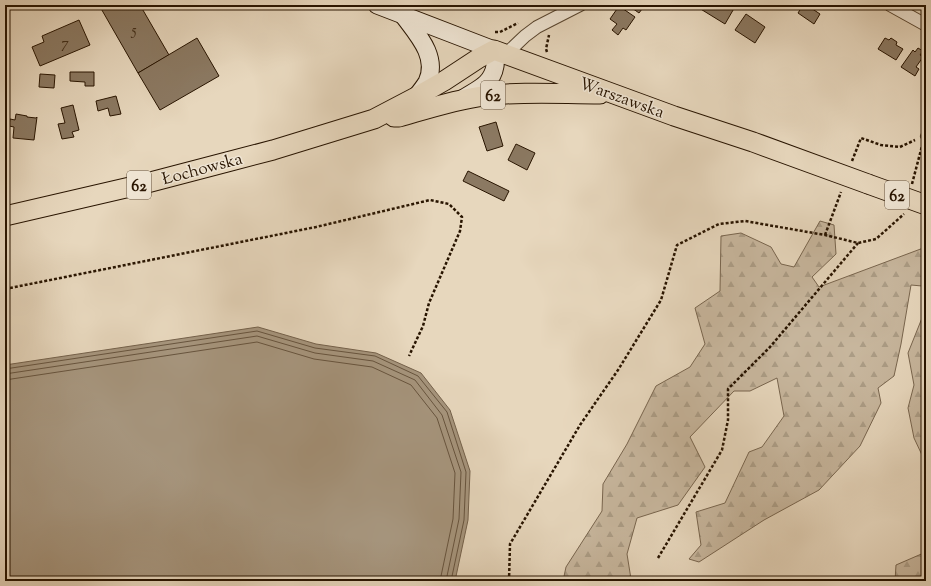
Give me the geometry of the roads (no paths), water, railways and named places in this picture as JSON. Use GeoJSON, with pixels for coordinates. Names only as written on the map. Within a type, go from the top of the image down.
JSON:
{"type":"FeatureCollection","features":[{"type":"Feature","properties":{"kind":"main road","name":"Warszawska"},"geometry":{"type":"LineString","coordinates":[[498,57],[614,94],[674,116],[753,142],[926,206]]}},
{"type":"Feature","properties":{"kind":"main road","name":"Łochowska"},"geometry":{"type":"LineString","coordinates":[[5,216],[136,185],[273,150],[374,119],[444,81],[479,58],[498,57]]}},
{"type":"Feature","properties":{"kind":"main road","name":"Łochowska"},"geometry":{"type":"LineString","coordinates":[[374,119],[399,117],[444,103],[484,96],[515,94],[614,94]]}},
{"type":"Feature","properties":{"kind":"street","name":"Warszawska"},"geometry":{"type":"LineString","coordinates":[[377,5],[498,57]]}},
{"type":"Feature","properties":{"kind":"street"},"geometry":{"type":"LineString","coordinates":[[461,100],[481,88],[490,80],[498,57],[537,27],[580,5]]}},
{"type":"Feature","properties":{"kind":"street"},"geometry":{"type":"LineString","coordinates":[[890,5],[926,25]]}},
{"type":"Feature","properties":{"kind":"street"},"geometry":{"type":"LineString","coordinates":[[403,15],[423,43],[430,60],[430,71],[427,82],[416,97]]}},
{"type":"Feature","properties":{"kind":"water"},"geometry":{"type":"Polygon","coordinates":[[[258,327],[316,344],[376,353],[421,373],[450,410],[470,471],[468,520],[455,581],[5,581],[5,365],[258,327]]]}}]}
